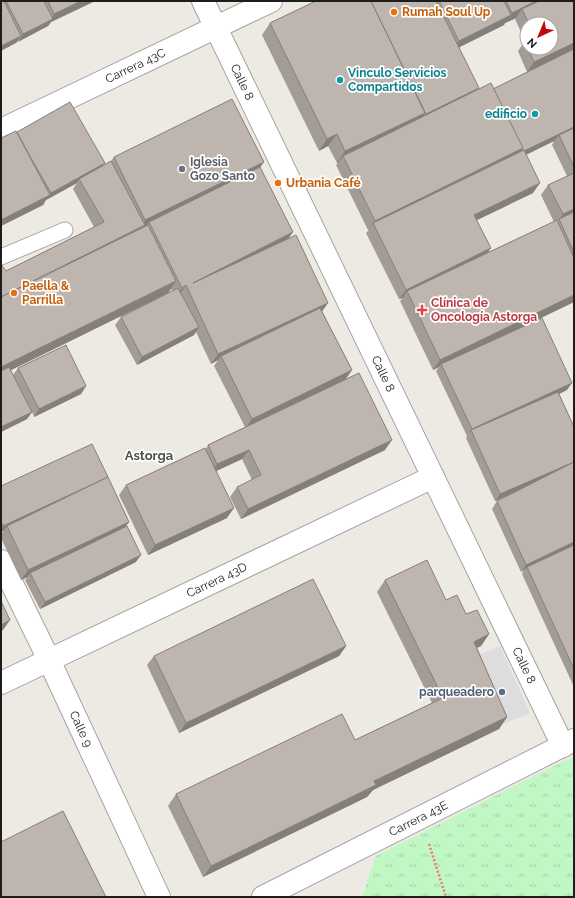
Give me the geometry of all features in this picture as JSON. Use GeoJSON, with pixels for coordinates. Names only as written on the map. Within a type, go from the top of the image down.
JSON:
{"type":"FeatureCollection","features":[{"type":"Feature","properties":{"kind":"street","name":"Calle 8"},"geometry":{"type":"LineString","coordinates":[[203,1],[433,477],[569,743]]}},
{"type":"Feature","properties":{"kind":"street","name":"Carrera 43C"},"geometry":{"type":"LineString","coordinates":[[1,130],[271,1]]}},
{"type":"Feature","properties":{"kind":"street","name":"Carrera 43D"},"geometry":{"type":"LineString","coordinates":[[1,683],[433,477]]}},
{"type":"Feature","properties":{"kind":"street","name":"Calle 9"},"geometry":{"type":"LineString","coordinates":[[1,561],[49,660],[159,897]]}},
{"type":"Feature","properties":{"kind":"street","name":"Carrera 43E"},"geometry":{"type":"LineString","coordinates":[[263,897],[569,743]]}},
{"type":"Feature","properties":{"kind":"lane"},"geometry":{"type":"LineString","coordinates":[[1,257],[65,230]]}},
{"type":"Feature","properties":{"kind":"path"},"geometry":{"type":"LineString","coordinates":[[420,818],[446,897]]}},
{"type":"Feature","properties":{"kind":"green space"},"geometry":{"type":"Polygon","coordinates":[[[574,756],[574,897],[362,897],[376,856],[574,756]]]}},
{"type":"Feature","properties":{"kind":"shaded area"},"geometry":{"type":"Polygon","coordinates":[[[500,646],[530,713],[501,725],[472,658],[500,646]]]}},
{"type":"Feature","properties":{"kind":"building"},"geometry":{"type":"Polygon","coordinates":[[[1,1],[4,1],[21,36],[1,46],[1,1]]]}},
{"type":"Feature","properties":{"kind":"building"},"geometry":{"type":"Polygon","coordinates":[[[6,1],[44,1],[53,19],[23,34],[6,1]]]}},
{"type":"Feature","properties":{"kind":"building"},"geometry":{"type":"Polygon","coordinates":[[[48,1],[81,1],[54,14],[48,1]]]}},
{"type":"Feature","properties":{"kind":"building","name":"Vinculo Servicios Compartidos"},"geometry":{"type":"Polygon","coordinates":[[[316,1],[371,1],[425,113],[345,151],[337,134],[327,139],[270,23],[316,1]]]}},
{"type":"Feature","properties":{"kind":"building"},"geometry":{"type":"Polygon","coordinates":[[[371,1],[436,1],[479,88],[426,114],[371,1]]]}},
{"type":"Feature","properties":{"kind":"building"},"geometry":{"type":"Polygon","coordinates":[[[439,1],[504,1],[511,15],[459,41],[439,1]]]}},
{"type":"Feature","properties":{"kind":"building"},"geometry":{"type":"Polygon","coordinates":[[[506,1],[536,1],[512,13],[506,1]]]}},
{"type":"Feature","properties":{"kind":"building"},"geometry":{"type":"Polygon","coordinates":[[[539,1],[574,1],[574,43],[559,50],[559,16],[525,16],[522,9],[539,1]]]}},
{"type":"Feature","properties":{"kind":"building","name":"edificio"},"geometry":{"type":"Polygon","coordinates":[[[574,49],[574,127],[524,151],[493,89],[574,49]]]}},
{"type":"Feature","properties":{"kind":"building"},"geometry":{"type":"Polygon","coordinates":[[[531,56],[547,56],[534,62],[531,56]]]}},
{"type":"Feature","properties":{"kind":"building"},"geometry":{"type":"Polygon","coordinates":[[[491,83],[523,148],[375,221],[343,156],[491,83]]]}},
{"type":"Feature","properties":{"kind":"building","name":"Iglesia Gozo Santo"},"geometry":{"type":"Polygon","coordinates":[[[232,99],[264,162],[145,220],[114,157],[232,99]]]}},
{"type":"Feature","properties":{"kind":"building"},"geometry":{"type":"Polygon","coordinates":[[[70,102],[105,163],[51,193],[17,132],[70,102]]]}},
{"type":"Feature","properties":{"kind":"building"},"geometry":{"type":"Polygon","coordinates":[[[574,128],[574,167],[559,135],[574,128]]]}},
{"type":"Feature","properties":{"kind":"building"},"geometry":{"type":"Polygon","coordinates":[[[16,131],[50,195],[1,220],[1,138],[16,131]]]}},
{"type":"Feature","properties":{"kind":"building"},"geometry":{"type":"Polygon","coordinates":[[[524,150],[540,183],[474,215],[491,248],[406,290],[373,223],[524,150]]]}},
{"type":"Feature","properties":{"kind":"building"},"geometry":{"type":"Polygon","coordinates":[[[111,161],[145,225],[1,297],[1,264],[6,271],[104,222],[79,179],[111,161]]]}},
{"type":"Feature","properties":{"kind":"building"},"geometry":{"type":"Polygon","coordinates":[[[260,167],[293,232],[193,283],[296,235],[328,303],[218,354],[186,285],[182,288],[149,222],[260,167]]]}},
{"type":"Feature","properties":{"kind":"building"},"geometry":{"type":"Polygon","coordinates":[[[574,173],[574,209],[563,214],[548,185],[574,173]]]}},
{"type":"Feature","properties":{"kind":"building"},"geometry":{"type":"Polygon","coordinates":[[[574,212],[574,252],[559,219],[574,212]]]}},
{"type":"Feature","properties":{"kind":"building"},"geometry":{"type":"Polygon","coordinates":[[[557,220],[574,258],[574,295],[440,360],[407,291],[557,220]]]}},
{"type":"Feature","properties":{"kind":"building"},"geometry":{"type":"Polygon","coordinates":[[[148,225],[176,281],[1,367],[1,297],[148,225]]]}},
{"type":"Feature","properties":{"kind":"building"},"geometry":{"type":"Polygon","coordinates":[[[178,288],[199,327],[142,357],[121,317],[178,288]]]}},
{"type":"Feature","properties":{"kind":"building"},"geometry":{"type":"Polygon","coordinates":[[[320,308],[352,370],[252,419],[221,356],[320,308]]]}},
{"type":"Feature","properties":{"kind":"building"},"geometry":{"type":"Polygon","coordinates":[[[542,318],[572,383],[472,429],[441,364],[542,318]]]}},
{"type":"Feature","properties":{"kind":"building"},"geometry":{"type":"Polygon","coordinates":[[[66,345],[86,386],[39,409],[18,368],[66,345]]]}},
{"type":"Feature","properties":{"kind":"building"},"geometry":{"type":"Polygon","coordinates":[[[9,367],[32,412],[1,427],[1,371],[9,367]]]}},
{"type":"Feature","properties":{"kind":"building"},"geometry":{"type":"Polygon","coordinates":[[[359,373],[392,440],[248,509],[237,487],[261,475],[249,450],[217,464],[208,445],[359,373]]]}},
{"type":"Feature","properties":{"kind":"building"},"geometry":{"type":"Polygon","coordinates":[[[558,392],[574,427],[574,462],[500,494],[471,430],[558,392]]]}},
{"type":"Feature","properties":{"kind":"building"},"geometry":{"type":"Polygon","coordinates":[[[92,444],[108,477],[3,526],[1,521],[1,486],[92,444]]]}},
{"type":"Feature","properties":{"kind":"building"},"geometry":{"type":"Polygon","coordinates":[[[205,448],[234,508],[155,545],[126,485],[205,448]]]}},
{"type":"Feature","properties":{"kind":"building"},"geometry":{"type":"Polygon","coordinates":[[[574,462],[574,542],[526,565],[497,501],[574,462]]]}},
{"type":"Feature","properties":{"kind":"building"},"geometry":{"type":"Polygon","coordinates":[[[108,477],[129,522],[28,570],[7,526],[108,477]]]}},
{"type":"Feature","properties":{"kind":"building"},"geometry":{"type":"Polygon","coordinates":[[[127,526],[141,555],[45,602],[30,573],[127,526]]]}},
{"type":"Feature","properties":{"kind":"building"},"geometry":{"type":"Polygon","coordinates":[[[574,545],[574,669],[527,567],[574,545]]]}},
{"type":"Feature","properties":{"kind":"building"},"geometry":{"type":"Polygon","coordinates":[[[427,560],[446,600],[457,595],[466,614],[477,610],[489,634],[474,642],[507,717],[374,781],[376,785],[211,866],[176,794],[342,714],[355,740],[443,698],[385,580],[427,560]]]}},
{"type":"Feature","properties":{"kind":"building"},"geometry":{"type":"Polygon","coordinates":[[[313,579],[346,646],[186,723],[154,656],[313,579]]]}},
{"type":"Feature","properties":{"kind":"building"},"geometry":{"type":"Polygon","coordinates":[[[1,601],[10,620],[1,625],[1,601]]]}},
{"type":"Feature","properties":{"kind":"building"},"geometry":{"type":"Polygon","coordinates":[[[63,811],[106,897],[1,897],[1,842],[63,811]]]}},
{"type":"Feature","properties":{"kind":"place","name":"Rumah Soul Up"},"geometry":{"type":"Point","coordinates":[394,12]}},
{"type":"Feature","properties":{"kind":"place","name":"Vinculo Servicios Compartidos"},"geometry":{"type":"Point","coordinates":[340,80]}},
{"type":"Feature","properties":{"kind":"place","name":"edificio"},"geometry":{"type":"Point","coordinates":[535,114]}},
{"type":"Feature","properties":{"kind":"place","name":"Iglesia Gozo Santo"},"geometry":{"type":"Point","coordinates":[182,169]}},
{"type":"Feature","properties":{"kind":"place","name":"Urbania Café"},"geometry":{"type":"Point","coordinates":[278,183]}},
{"type":"Feature","properties":{"kind":"place","name":"Paella & Parrilla"},"geometry":{"type":"Point","coordinates":[14,293]}},
{"type":"Feature","properties":{"kind":"place","name":"Clínica de Oncología Astorga"},"geometry":{"type":"Point","coordinates":[422,310]}},
{"type":"Feature","properties":{"kind":"place","name":"parqueadero"},"geometry":{"type":"Point","coordinates":[502,692]}},
{"type":"Feature","properties":{"kind":"district","name":"Astorga"},"geometry":{"type":"Point","coordinates":[149,455]}}]}
